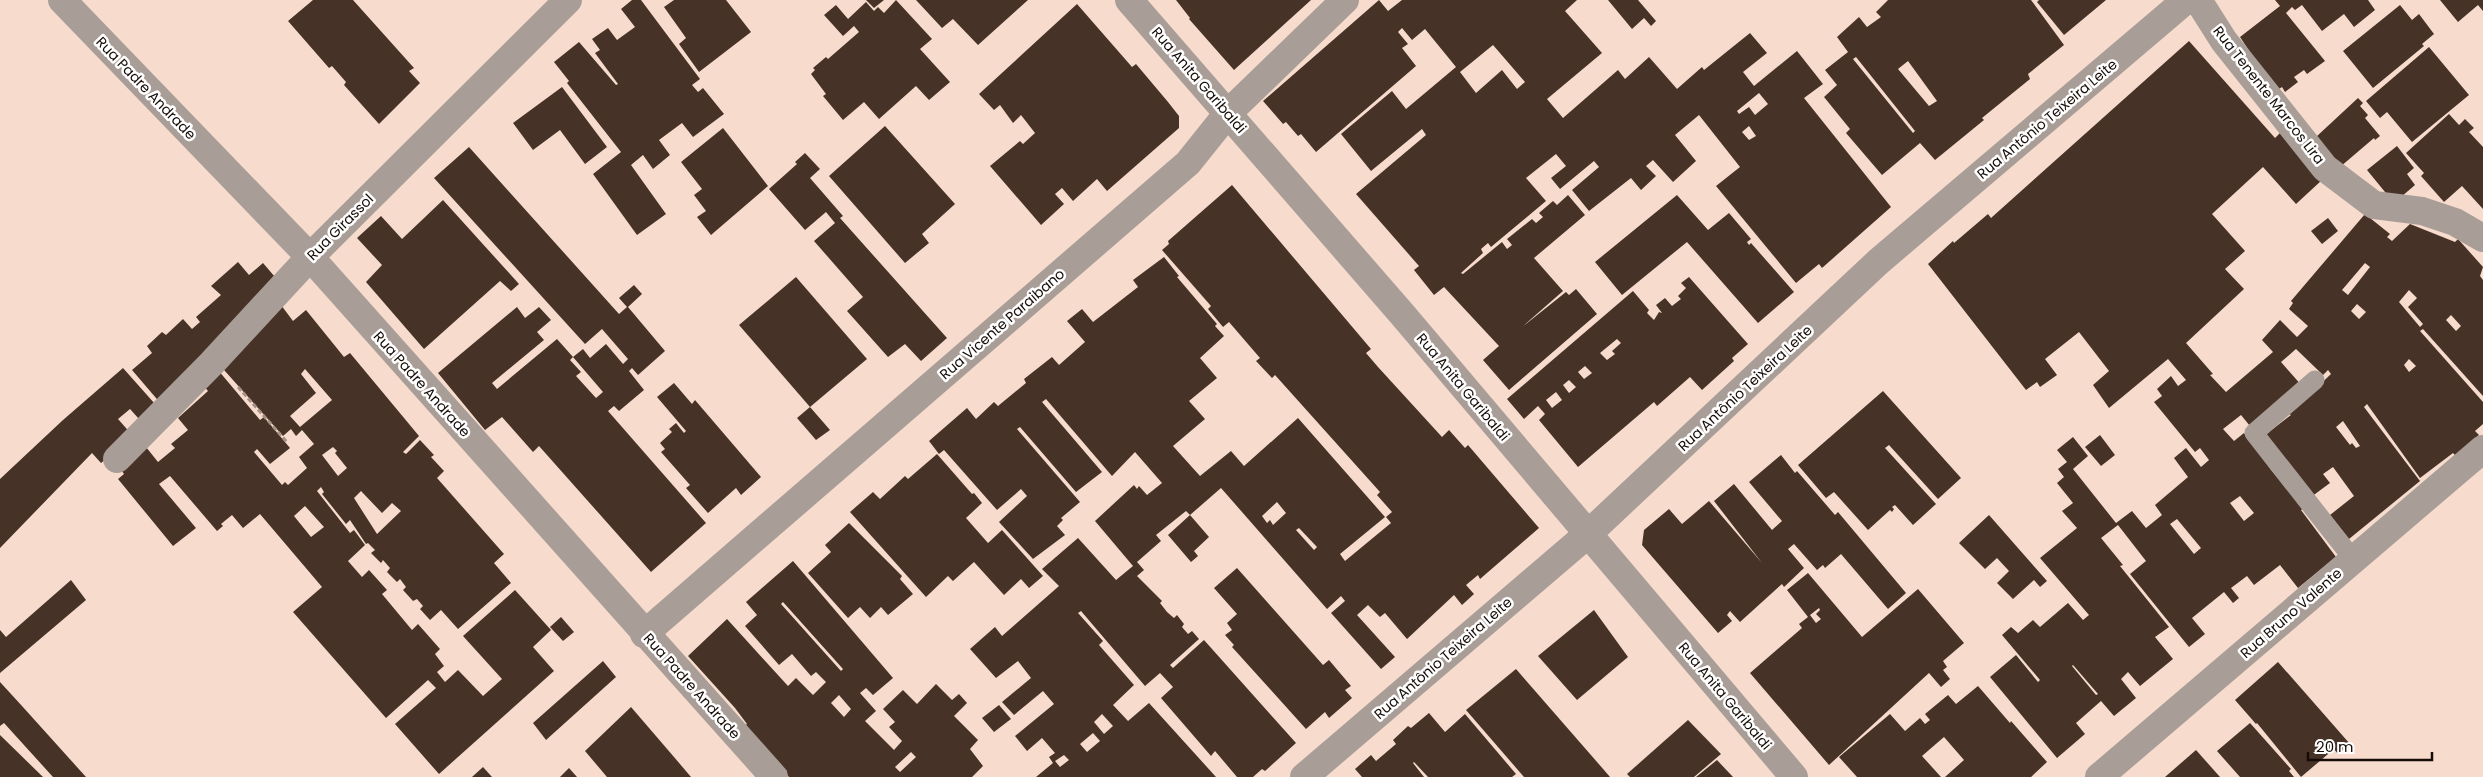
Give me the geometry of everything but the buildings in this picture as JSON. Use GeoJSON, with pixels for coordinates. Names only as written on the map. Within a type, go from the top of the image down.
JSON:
{"type":"FeatureCollection","features":[{"type":"Feature","properties":{"kind":"street","name":"Rua Padre Andrade"},"geometry":{"type":"LineString","coordinates":[[62,0],[310,258],[644,634],[774,777]]}},
{"type":"Feature","properties":{"kind":"street","name":"Rua Girassol"},"geometry":{"type":"LineString","coordinates":[[117,459],[212,363],[310,258],[568,0]]}},
{"type":"Feature","properties":{"kind":"street","name":"Rua Anita Garibaldi"},"geometry":{"type":"LineString","coordinates":[[1129,0],[1228,113],[1794,777]]}},
{"type":"Feature","properties":{"kind":"street","name":"Rua Vicente Paraibano"},"geometry":{"type":"LineString","coordinates":[[644,634],[1188,163],[1228,113],[1345,0]]}},
{"type":"Feature","properties":{"kind":"street","name":"Rua Antônio Teixeira Leite"},"geometry":{"type":"LineString","coordinates":[[1304,777],[1588,534],[1878,262],[2186,0]]}},
{"type":"Feature","properties":{"kind":"street","name":"Rua Tenente Marcos Lira"},"geometry":{"type":"LineString","coordinates":[[2198,0],[2224,41],[2325,168],[2374,204],[2422,212],[2456,222],[2483,238]]}},
{"type":"Feature","properties":{"kind":"street","name":"Rua Bruno Valente"},"geometry":{"type":"LineString","coordinates":[[2099,777],[2483,449]]}},
{"type":"Feature","properties":{"kind":"lane"},"geometry":{"type":"LineString","coordinates":[[2315,380],[2254,434],[2353,560]]}},
{"type":"Feature","properties":{"kind":"path"},"geometry":{"type":"LineString","coordinates":[[212,363],[237,386],[287,442]]}}]}
